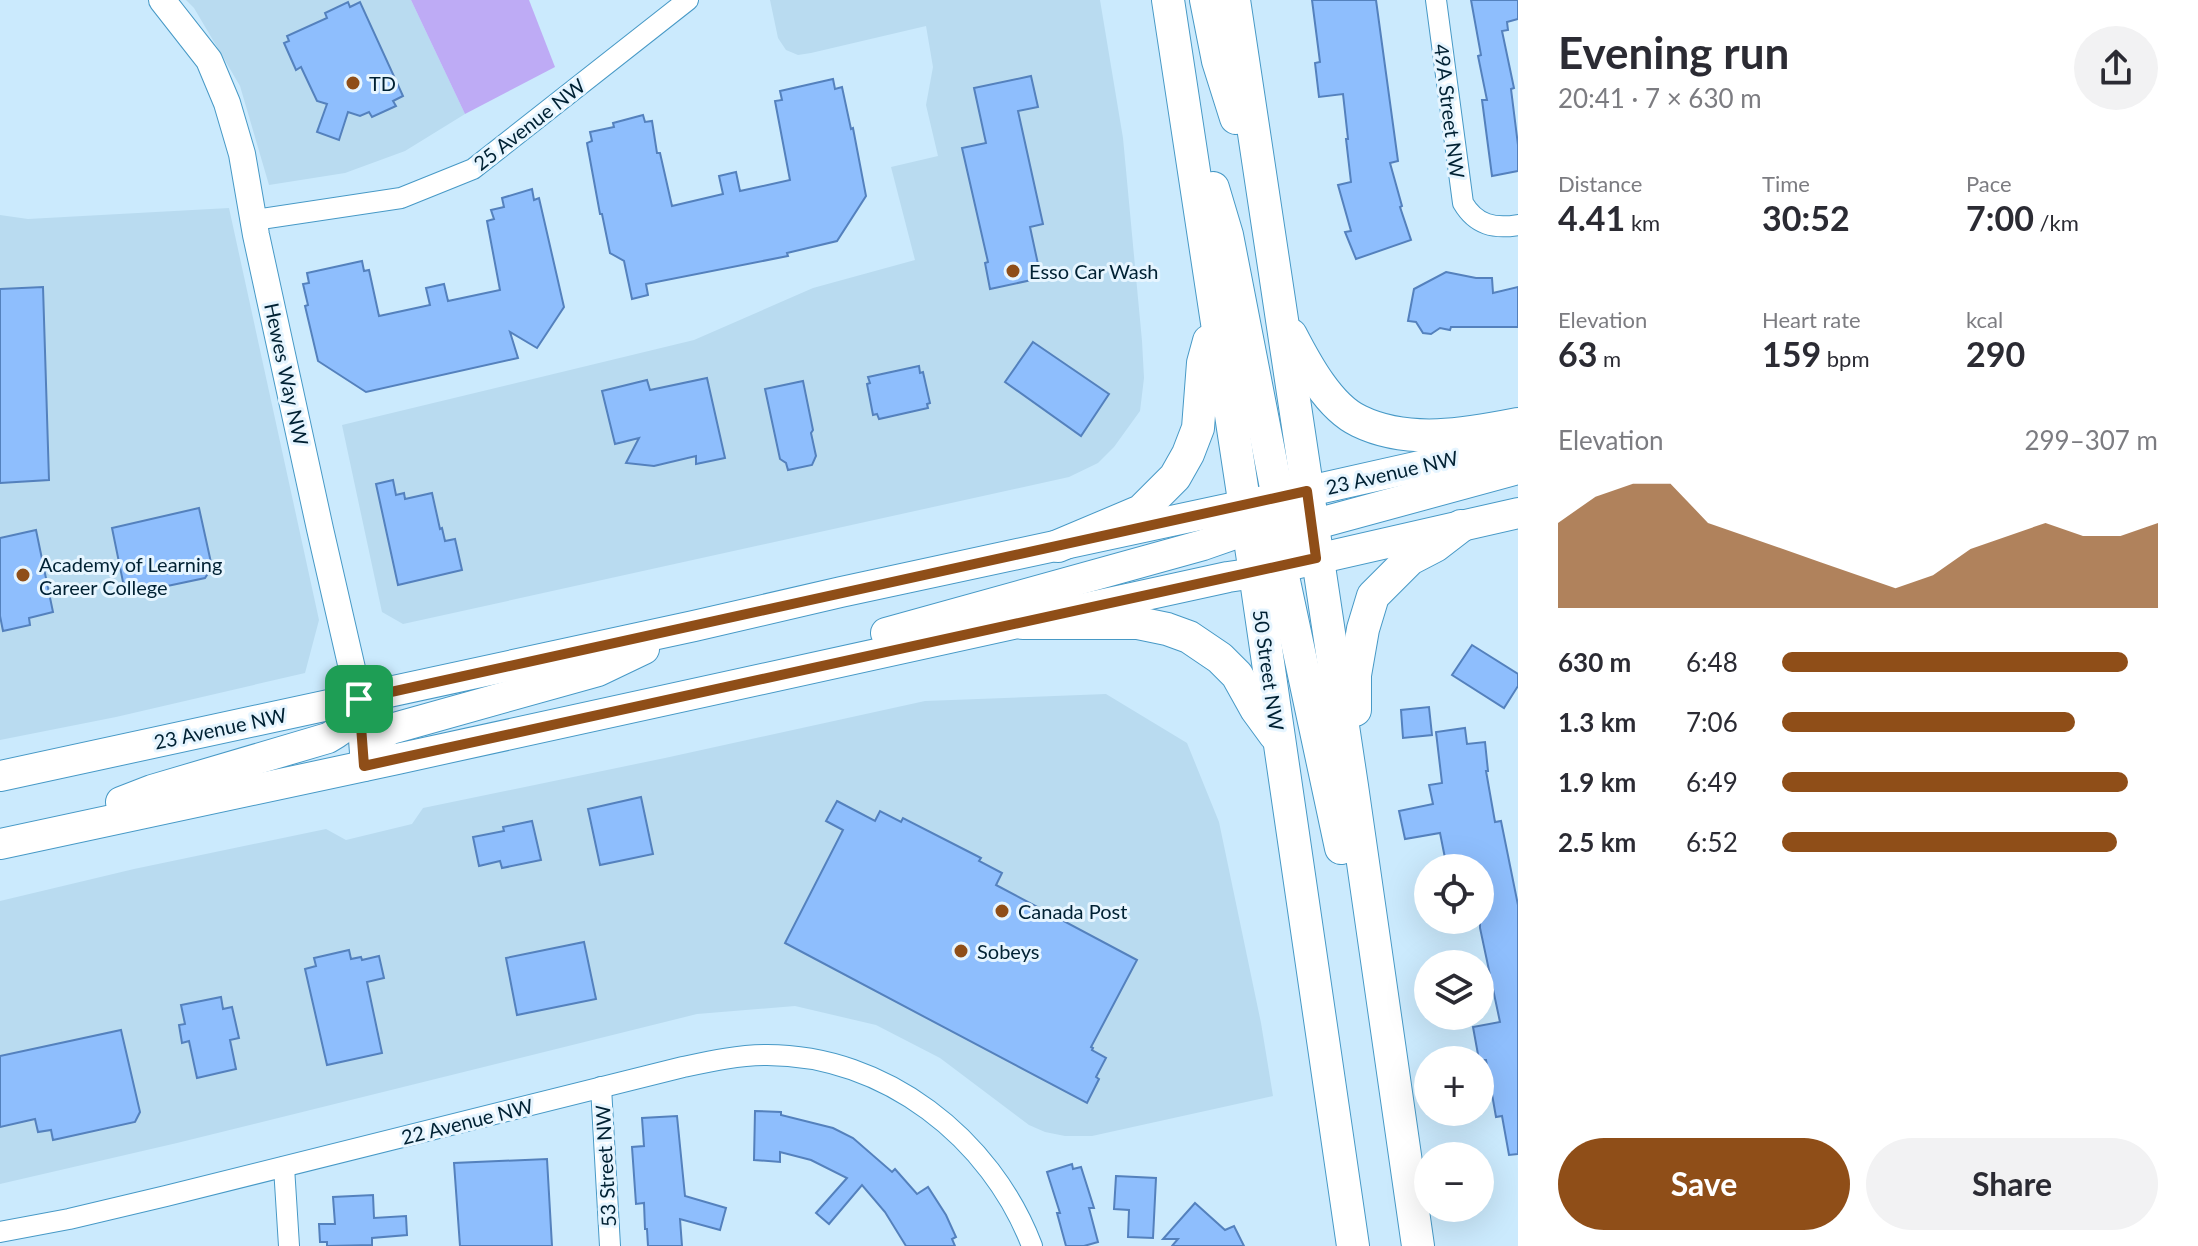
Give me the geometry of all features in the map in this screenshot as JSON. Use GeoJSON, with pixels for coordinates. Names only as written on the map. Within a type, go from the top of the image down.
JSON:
{"type":"FeatureCollection","features":[{"type":"Feature","properties":{"kind":"main road","name":"50 Street NW"},"geometry":{"type":"LineString","coordinates":[[1168,0],[1215,318],[1280,531],[1352,786],[1418,1246]]}},
{"type":"Feature","properties":{"kind":"main road"},"geometry":{"type":"LineString","coordinates":[[1206,0],[1218,61],[1262,193]]}},
{"type":"Feature","properties":{"kind":"main road","name":"50 Street NW"},"geometry":{"type":"LineString","coordinates":[[1234,0],[1280,314],[1279,741],[1353,1246]]}},
{"type":"Feature","properties":{"kind":"main road"},"geometry":{"type":"LineString","coordinates":[[1178,72],[1227,235],[1343,856],[1375,954]]}},
{"type":"Feature","properties":{"kind":"main road"},"geometry":{"type":"LineString","coordinates":[[1280,314],[1308,367],[1328,395],[1359,421],[1391,432],[1431,436],[1478,432],[1518,424]]}},
{"type":"Feature","properties":{"kind":"main road"},"geometry":{"type":"LineString","coordinates":[[1058,546],[1141,511],[1175,477],[1198,428],[1203,363],[1215,318]]}},
{"type":"Feature","properties":{"kind":"main road","name":"23 Avenue NW"},"geometry":{"type":"LineString","coordinates":[[0,844],[1228,577],[1280,531],[1518,444]]}},
{"type":"Feature","properties":{"kind":"main road"},"geometry":{"type":"LineString","coordinates":[[817,667],[881,635],[1203,545],[1280,531],[1518,469]]}},
{"type":"Feature","properties":{"kind":"main road","name":"23 Avenue NW"},"geometry":{"type":"LineString","coordinates":[[0,776],[1058,546],[1280,531],[1461,526],[1518,513]]}},
{"type":"Feature","properties":{"kind":"main road"},"geometry":{"type":"LineString","coordinates":[[1352,786],[1355,675],[1363,629],[1373,596],[1410,559],[1435,546],[1461,526]]}},
{"type":"Feature","properties":{"kind":"main road"},"geometry":{"type":"LineString","coordinates":[[1023,623],[1138,623],[1189,637],[1220,658],[1237,675],[1279,741]]}},
{"type":"Feature","properties":{"kind":"main road"},"geometry":{"type":"LineString","coordinates":[[364,766],[377,738],[391,729],[598,671],[694,626]]}},
{"type":"Feature","properties":{"kind":"main road"},"geometry":{"type":"LineString","coordinates":[[33,836],[152,790],[328,738],[343,730],[351,721],[357,712],[359,699]]}},
{"type":"Feature","properties":{"kind":"main road"},"geometry":{"type":"LineString","coordinates":[[0,785],[34,769]]}},
{"type":"Feature","properties":{"kind":"street","name":"Hewes Way NW"},"geometry":{"type":"LineString","coordinates":[[162,0],[209,60],[227,103],[242,154],[320,529],[359,699],[364,766]]}},
{"type":"Feature","properties":{"kind":"street","name":"25 Avenue NW"},"geometry":{"type":"LineString","coordinates":[[254,220],[401,198],[473,169],[688,0]]}},
{"type":"Feature","properties":{"kind":"street","name":"49A Street NW"},"geometry":{"type":"LineString","coordinates":[[1436,0],[1463,203],[1480,222],[1490,226],[1518,225]]}},
{"type":"Feature","properties":{"kind":"street","name":"22 Avenue NW"},"geometry":{"type":"LineString","coordinates":[[0,1232],[69,1219],[720,1059],[769,1055],[818,1060],[849,1069],[928,1109],[957,1131],[993,1173],[1021,1220],[1032,1246]]}},
{"type":"Feature","properties":{"kind":"street","name":"53 Street NW"},"geometry":{"type":"LineString","coordinates":[[601,1087],[610,1246]]}},
{"type":"Feature","properties":{"kind":"street"},"geometry":{"type":"LineString","coordinates":[[284,1167],[289,1246]]}},
{"type":"Feature","properties":{"kind":"shaded area"},"geometry":{"type":"Polygon","coordinates":[[[186,0],[411,0],[465,114],[405,151],[345,173],[269,185],[240,86],[194,8],[186,0]]]}},
{"type":"Feature","properties":{"kind":"shaded area"},"geometry":{"type":"Polygon","coordinates":[[[411,0],[529,0],[555,67],[465,114],[411,0]]]}},
{"type":"Feature","properties":{"kind":"shaded area"},"geometry":{"type":"Polygon","coordinates":[[[770,0],[1100,0],[1123,138],[1142,341],[1144,378],[1140,411],[1098,463],[1069,477],[403,624],[382,612],[342,425],[694,340],[813,288],[915,260],[891,167],[938,156],[926,105],[933,67],[926,26],[798,55],[786,50],[778,38],[770,0]]]}},
{"type":"Feature","properties":{"kind":"shaded area"},"geometry":{"type":"Polygon","coordinates":[[[229,208],[319,620],[305,673],[116,717],[0,740],[0,215],[28,219],[229,208]]]}},
{"type":"Feature","properties":{"kind":"shaded area"},"geometry":{"type":"Polygon","coordinates":[[[1106,694],[1187,743],[1219,822],[1273,1096],[1092,1136],[1065,1136],[1029,1125],[940,1058],[876,1025],[795,1006],[697,1014],[0,1184],[0,901],[326,829],[346,840],[412,824],[423,808],[925,701],[1106,694]]]}},
{"type":"Feature","properties":{"kind":"building"},"geometry":{"type":"Polygon","coordinates":[[[1312,0],[1376,0],[1398,161],[1390,163],[1411,240],[1356,259],[1345,232],[1351,231],[1338,185],[1351,182],[1343,94],[1319,97],[1315,63],[1320,62],[1312,0]]]}},
{"type":"Feature","properties":{"kind":"building"},"geometry":{"type":"Polygon","coordinates":[[[1471,0],[1518,0],[1518,19],[1507,22],[1508,30],[1502,31],[1514,88],[1511,89],[1518,171],[1492,176],[1482,100],[1487,100],[1471,0]]]}},
{"type":"Feature","properties":{"kind":"building","name":"TD"},"geometry":{"type":"Polygon","coordinates":[[[348,2],[350,7],[360,2],[403,96],[393,101],[396,106],[372,117],[369,112],[360,116],[348,112],[339,140],[317,132],[327,104],[317,101],[301,67],[296,70],[284,43],[289,41],[287,36],[327,18],[325,13],[348,2]]]}},
{"type":"Feature","properties":{"kind":"building"},"geometry":{"type":"Polygon","coordinates":[[[1031,76],[1038,107],[1018,111],[1043,224],[1030,227],[1041,278],[990,289],[985,263],[988,262],[962,148],[986,143],[974,88],[1031,76]]]}},
{"type":"Feature","properties":{"kind":"building"},"geometry":{"type":"Polygon","coordinates":[[[833,79],[835,89],[842,87],[866,196],[837,241],[787,253],[788,256],[646,284],[648,295],[632,299],[624,261],[610,253],[600,214],[587,143],[592,141],[590,132],[614,127],[613,123],[643,115],[645,122],[652,121],[657,153],[660,153],[672,206],[723,194],[719,176],[736,172],[740,191],[790,180],[775,101],[782,100],[780,91],[833,79]]]}},
{"type":"Feature","properties":{"kind":"building"},"geometry":{"type":"Polygon","coordinates":[[[532,189],[534,200],[539,198],[564,307],[537,348],[510,332],[518,358],[366,392],[318,361],[305,306],[308,305],[303,284],[309,283],[307,273],[362,261],[364,271],[369,270],[379,316],[430,305],[426,288],[444,284],[448,301],[500,290],[487,221],[494,219],[491,210],[504,207],[502,198],[532,189]]]}},
{"type":"Feature","properties":{"kind":"building"},"geometry":{"type":"Polygon","coordinates":[[[1446,272],[1492,278],[1493,293],[1518,287],[1518,327],[1451,327],[1450,330],[1440,328],[1431,334],[1423,333],[1416,322],[1408,321],[1414,289],[1446,272]]]}},
{"type":"Feature","properties":{"kind":"building"},"geometry":{"type":"Polygon","coordinates":[[[43,287],[49,480],[0,483],[0,289],[43,287]]]}},
{"type":"Feature","properties":{"kind":"building"},"geometry":{"type":"Polygon","coordinates":[[[1033,342],[1109,394],[1081,436],[1005,382],[1033,342]]]}},
{"type":"Feature","properties":{"kind":"building"},"geometry":{"type":"Polygon","coordinates":[[[919,366],[930,403],[927,404],[928,408],[879,419],[877,414],[873,415],[868,377],[919,366]]]}},
{"type":"Feature","properties":{"kind":"building"},"geometry":{"type":"Polygon","coordinates":[[[707,378],[725,458],[696,464],[696,456],[654,466],[626,463],[639,438],[615,444],[602,391],[647,380],[650,390],[707,378]]]}},
{"type":"Feature","properties":{"kind":"building"},"geometry":{"type":"Polygon","coordinates":[[[803,381],[816,456],[812,465],[788,470],[786,463],[780,459],[765,389],[803,381]]]}},
{"type":"Feature","properties":{"kind":"building"},"geometry":{"type":"Polygon","coordinates":[[[393,480],[396,495],[404,493],[405,499],[432,493],[440,529],[445,541],[455,539],[462,570],[398,585],[376,484],[393,480]]]}},
{"type":"Feature","properties":{"kind":"building"},"geometry":{"type":"Polygon","coordinates":[[[199,508],[212,567],[205,578],[139,592],[123,582],[112,528],[199,508]]]}},
{"type":"Feature","properties":{"kind":"building","name":"Academy of Learning Career College"},"geometry":{"type":"Polygon","coordinates":[[[36,530],[53,612],[29,618],[30,625],[3,631],[0,616],[0,538],[36,530]]]}},
{"type":"Feature","properties":{"kind":"building"},"geometry":{"type":"Polygon","coordinates":[[[1472,645],[1518,674],[1518,686],[1504,708],[1452,675],[1472,645]]]}},
{"type":"Feature","properties":{"kind":"building"},"geometry":{"type":"Polygon","coordinates":[[[1429,707],[1432,735],[1403,738],[1401,710],[1429,707]]]}},
{"type":"Feature","properties":{"kind":"building"},"geometry":{"type":"Polygon","coordinates":[[[1465,728],[1467,744],[1485,742],[1486,771],[1495,822],[1501,821],[1518,905],[1518,1154],[1509,1155],[1502,1116],[1496,1117],[1494,1046],[1476,1046],[1474,1030],[1494,1030],[1494,1023],[1500,1022],[1494,994],[1494,950],[1485,950],[1481,934],[1494,934],[1494,854],[1444,854],[1440,833],[1405,839],[1399,811],[1433,804],[1429,785],[1442,783],[1436,732],[1465,728]]]}},
{"type":"Feature","properties":{"kind":"building"},"geometry":{"type":"Polygon","coordinates":[[[641,797],[653,854],[600,865],[588,809],[641,797]]]}},
{"type":"Feature","properties":{"kind":"building","name":"Sobeys"},"geometry":{"type":"Polygon","coordinates":[[[837,801],[875,821],[880,811],[901,822],[903,818],[981,858],[979,861],[1002,873],[996,885],[1137,960],[1091,1047],[1106,1058],[1087,1103],[785,943],[843,830],[826,821],[837,801]]]}},
{"type":"Feature","properties":{"kind":"building"},"geometry":{"type":"Polygon","coordinates":[[[532,821],[541,860],[502,868],[500,861],[479,866],[473,837],[532,821]]]}},
{"type":"Feature","properties":{"kind":"building"},"geometry":{"type":"Polygon","coordinates":[[[584,942],[596,999],[517,1015],[506,958],[584,942]]]}},
{"type":"Feature","properties":{"kind":"building"},"geometry":{"type":"Polygon","coordinates":[[[349,950],[351,959],[379,956],[384,978],[367,982],[382,1053],[327,1065],[305,969],[316,966],[314,958],[349,950]]]}},
{"type":"Feature","properties":{"kind":"building"},"geometry":{"type":"Polygon","coordinates":[[[221,997],[223,1009],[232,1007],[239,1038],[230,1040],[236,1069],[197,1078],[189,1041],[182,1043],[179,1025],[185,1024],[181,1005],[221,997]]]}},
{"type":"Feature","properties":{"kind":"building"},"geometry":{"type":"Polygon","coordinates":[[[121,1030],[140,1112],[135,1122],[53,1140],[51,1130],[38,1132],[35,1119],[0,1127],[0,1056],[121,1030]]]}},
{"type":"Feature","properties":{"kind":"building"},"geometry":{"type":"Polygon","coordinates":[[[755,1111],[781,1112],[781,1115],[833,1128],[853,1138],[892,1172],[895,1169],[917,1194],[928,1187],[946,1215],[956,1237],[952,1239],[955,1246],[906,1246],[885,1212],[862,1185],[829,1224],[816,1213],[847,1178],[811,1160],[780,1152],[780,1162],[754,1160],[755,1111]]]}},
{"type":"Feature","properties":{"kind":"building"},"geometry":{"type":"Polygon","coordinates":[[[677,1116],[685,1196],[726,1208],[720,1230],[680,1219],[682,1246],[648,1246],[644,1203],[636,1204],[632,1147],[644,1146],[642,1118],[677,1116]]]}},
{"type":"Feature","properties":{"kind":"building"},"geometry":{"type":"Polygon","coordinates":[[[547,1159],[552,1246],[460,1246],[454,1163],[547,1159]]]}},
{"type":"Feature","properties":{"kind":"building"},"geometry":{"type":"Polygon","coordinates":[[[1072,1164],[1073,1169],[1081,1167],[1094,1208],[1089,1208],[1098,1242],[1084,1246],[1066,1246],[1047,1172],[1072,1164]]]}},
{"type":"Feature","properties":{"kind":"building"},"geometry":{"type":"Polygon","coordinates":[[[1116,1176],[1156,1178],[1153,1238],[1128,1237],[1129,1210],[1114,1209],[1116,1176]]]}},
{"type":"Feature","properties":{"kind":"building"},"geometry":{"type":"Polygon","coordinates":[[[373,1195],[374,1218],[406,1216],[407,1235],[372,1238],[372,1245],[327,1246],[327,1242],[320,1242],[319,1224],[335,1224],[333,1197],[373,1195]]]}},
{"type":"Feature","properties":{"kind":"building"},"geometry":{"type":"Polygon","coordinates":[[[1195,1203],[1225,1230],[1234,1226],[1244,1246],[1172,1246],[1178,1239],[1163,1239],[1195,1203]]]}},
{"type":"Feature","properties":{"kind":"place","name":"TD"},"geometry":{"type":"Point","coordinates":[353,83]}},
{"type":"Feature","properties":{"kind":"place","name":"Esso Car Wash"},"geometry":{"type":"Point","coordinates":[1013,271]}},
{"type":"Feature","properties":{"kind":"place","name":"Academy of Learning Career College"},"geometry":{"type":"Point","coordinates":[23,575]}},
{"type":"Feature","properties":{"kind":"place","name":"Canada Post"},"geometry":{"type":"Point","coordinates":[1002,911]}},
{"type":"Feature","properties":{"kind":"place","name":"Sobeys"},"geometry":{"type":"Point","coordinates":[961,951]}},
{"type":"Feature","properties":{"kind":"route"},"geometry":{"type":"LineString","coordinates":[[1307,491],[1316,558],[1255,573],[364,766],[359,699],[1307,491]]}}]}
